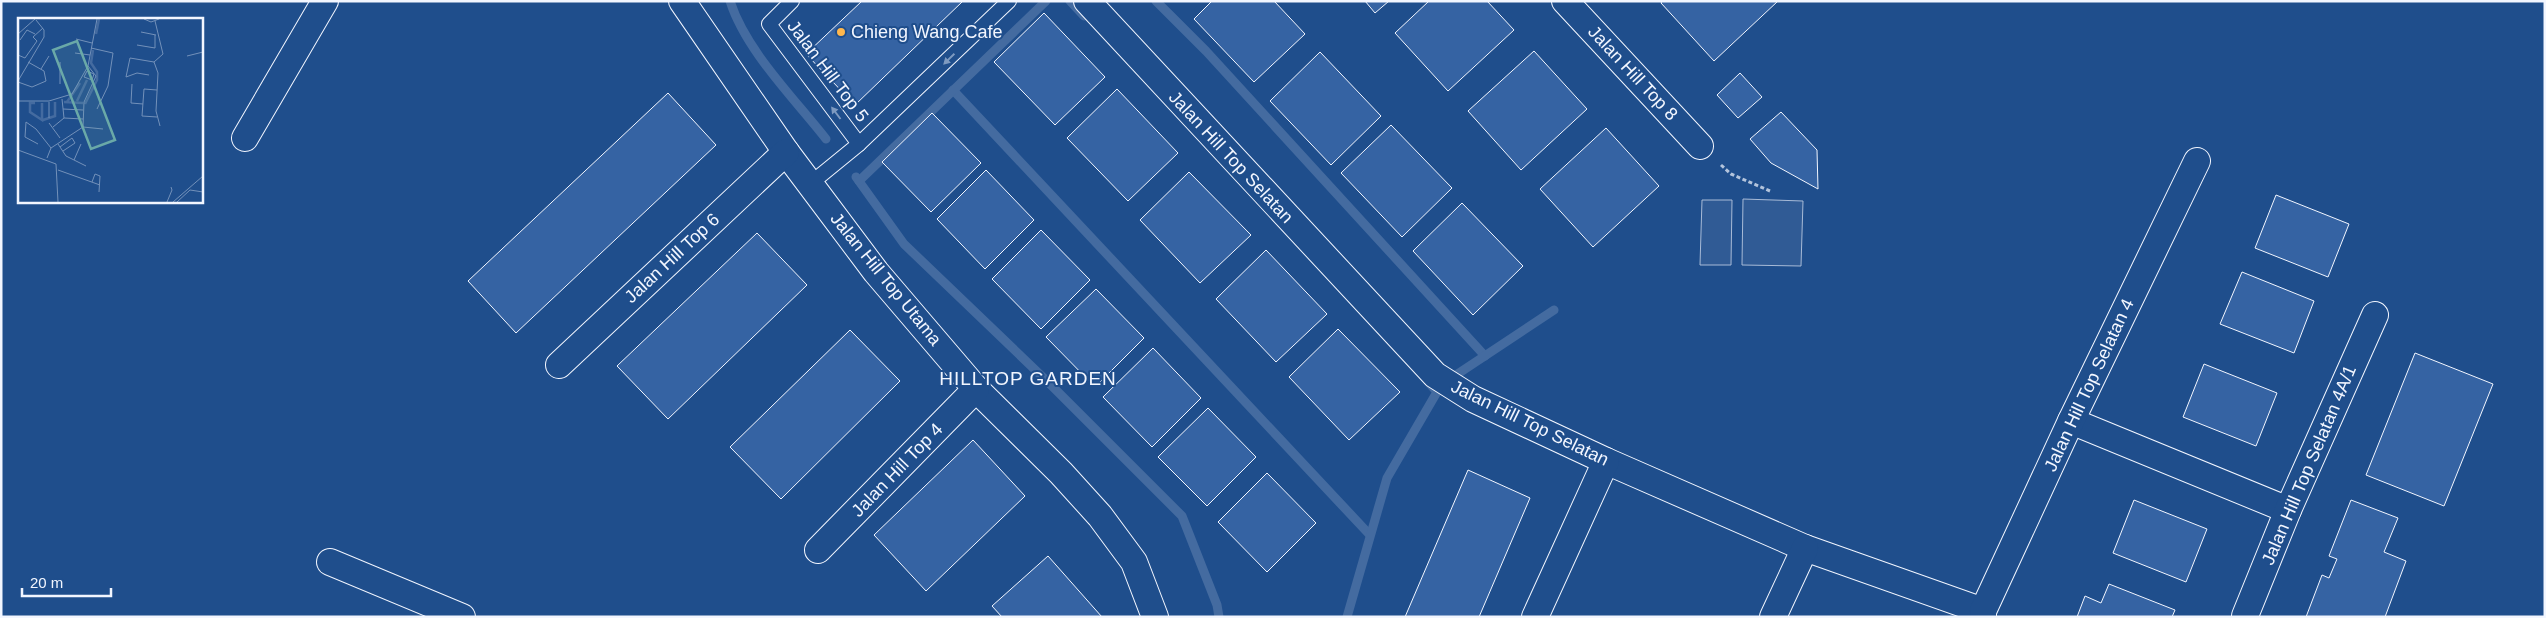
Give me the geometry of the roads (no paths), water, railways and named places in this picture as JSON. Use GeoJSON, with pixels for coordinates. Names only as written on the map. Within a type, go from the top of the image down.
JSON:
{"type":"FeatureCollection","features":[{"type":"Feature","properties":{"kind":"street"},"geometry":{"type":"LineString","coordinates":[[245,138],[325,1]]}},
{"type":"Feature","properties":{"kind":"street","name":"Jalan Hill Top Utama"},"geometry":{"type":"LineString","coordinates":[[682,1],[786,152],[876,272],[976,389],[1100,516],[1134,562],[1155,617]]}},
{"type":"Feature","properties":{"kind":"street","name":"Jalan Hill Top Selatan"},"geometry":{"type":"LineString","coordinates":[[1087,1],[1435,375],[1473,399],[1606,461],[1805,548],[1983,614]]}},
{"type":"Feature","properties":{"kind":"street","name":"Jalan Hill Top 8"},"geometry":{"type":"LineString","coordinates":[[1566,1],[1700,146]]}},
{"type":"Feature","properties":{"kind":"street","name":"Jalan Hill Top 6"},"geometry":{"type":"LineString","coordinates":[[558,365],[786,152]]}},
{"type":"Feature","properties":{"kind":"street","name":"Jalan Hill Top Selatan 4"},"geometry":{"type":"LineString","coordinates":[[1983,614],[2071,421],[2197,160]]}},
{"type":"Feature","properties":{"kind":"street","name":"Jalan Hill Top Selatan 4A/1"},"geometry":{"type":"LineString","coordinates":[[2245,616],[2288,510],[2375,315]]}},
{"type":"Feature","properties":{"kind":"street","name":"Jalan Hill Top 4"},"geometry":{"type":"LineString","coordinates":[[818,550],[976,389]]}},
{"type":"Feature","properties":{"kind":"street"},"geometry":{"type":"LineString","coordinates":[[2071,421],[2288,510]]}},
{"type":"Feature","properties":{"kind":"street"},"geometry":{"type":"LineString","coordinates":[[1535,617],[1606,461]]}},
{"type":"Feature","properties":{"kind":"street"},"geometry":{"type":"LineString","coordinates":[[1773,617],[1805,548]]}},
{"type":"Feature","properties":{"kind":"street"},"geometry":{"type":"LineString","coordinates":[[330,562],[462,617]]}},
{"type":"Feature","properties":{"kind":"lane","name":"Jalan Hill Top 5"},"geometry":{"type":"LineString","coordinates":[[792,1],[769,24],[859,144],[1010,1]]}},
{"type":"Feature","properties":{"kind":"lane"},"geometry":{"type":"LineString","coordinates":[[810,184],[859,144]]}},
{"type":"Feature","properties":{"kind":"waterway"},"geometry":{"type":"LineString","coordinates":[[730,1],[737,20],[759,56],[826,139]]}},
{"type":"Feature","properties":{"kind":"waterway"},"geometry":{"type":"LineString","coordinates":[[859,181],[1046,1]]}},
{"type":"Feature","properties":{"kind":"waterway"},"geometry":{"type":"LineString","coordinates":[[1070,1],[1084,16]]}},
{"type":"Feature","properties":{"kind":"waterway"},"geometry":{"type":"LineString","coordinates":[[1156,1],[1206,51],[1485,356]]}},
{"type":"Feature","properties":{"kind":"waterway"},"geometry":{"type":"LineString","coordinates":[[953,90],[1369,534]]}},
{"type":"Feature","properties":{"kind":"waterway"},"geometry":{"type":"LineString","coordinates":[[856,177],[904,244],[1051,385],[1182,516],[1217,605],[1219,617]]}},
{"type":"Feature","properties":{"kind":"waterway"},"geometry":{"type":"LineString","coordinates":[[1453,377],[1554,310]]}},
{"type":"Feature","properties":{"kind":"waterway"},"geometry":{"type":"LineString","coordinates":[[1347,617],[1387,478],[1437,392],[1430,384]]}},
{"type":"Feature","properties":{"kind":"place","name":"Chieng Wang Cafe"},"geometry":{"type":"Point","coordinates":[841,32]}},
{"type":"Feature","properties":{"kind":"district","name":"HILLTOP GARDEN"},"geometry":{"type":"Point","coordinates":[1028,378]}}]}
